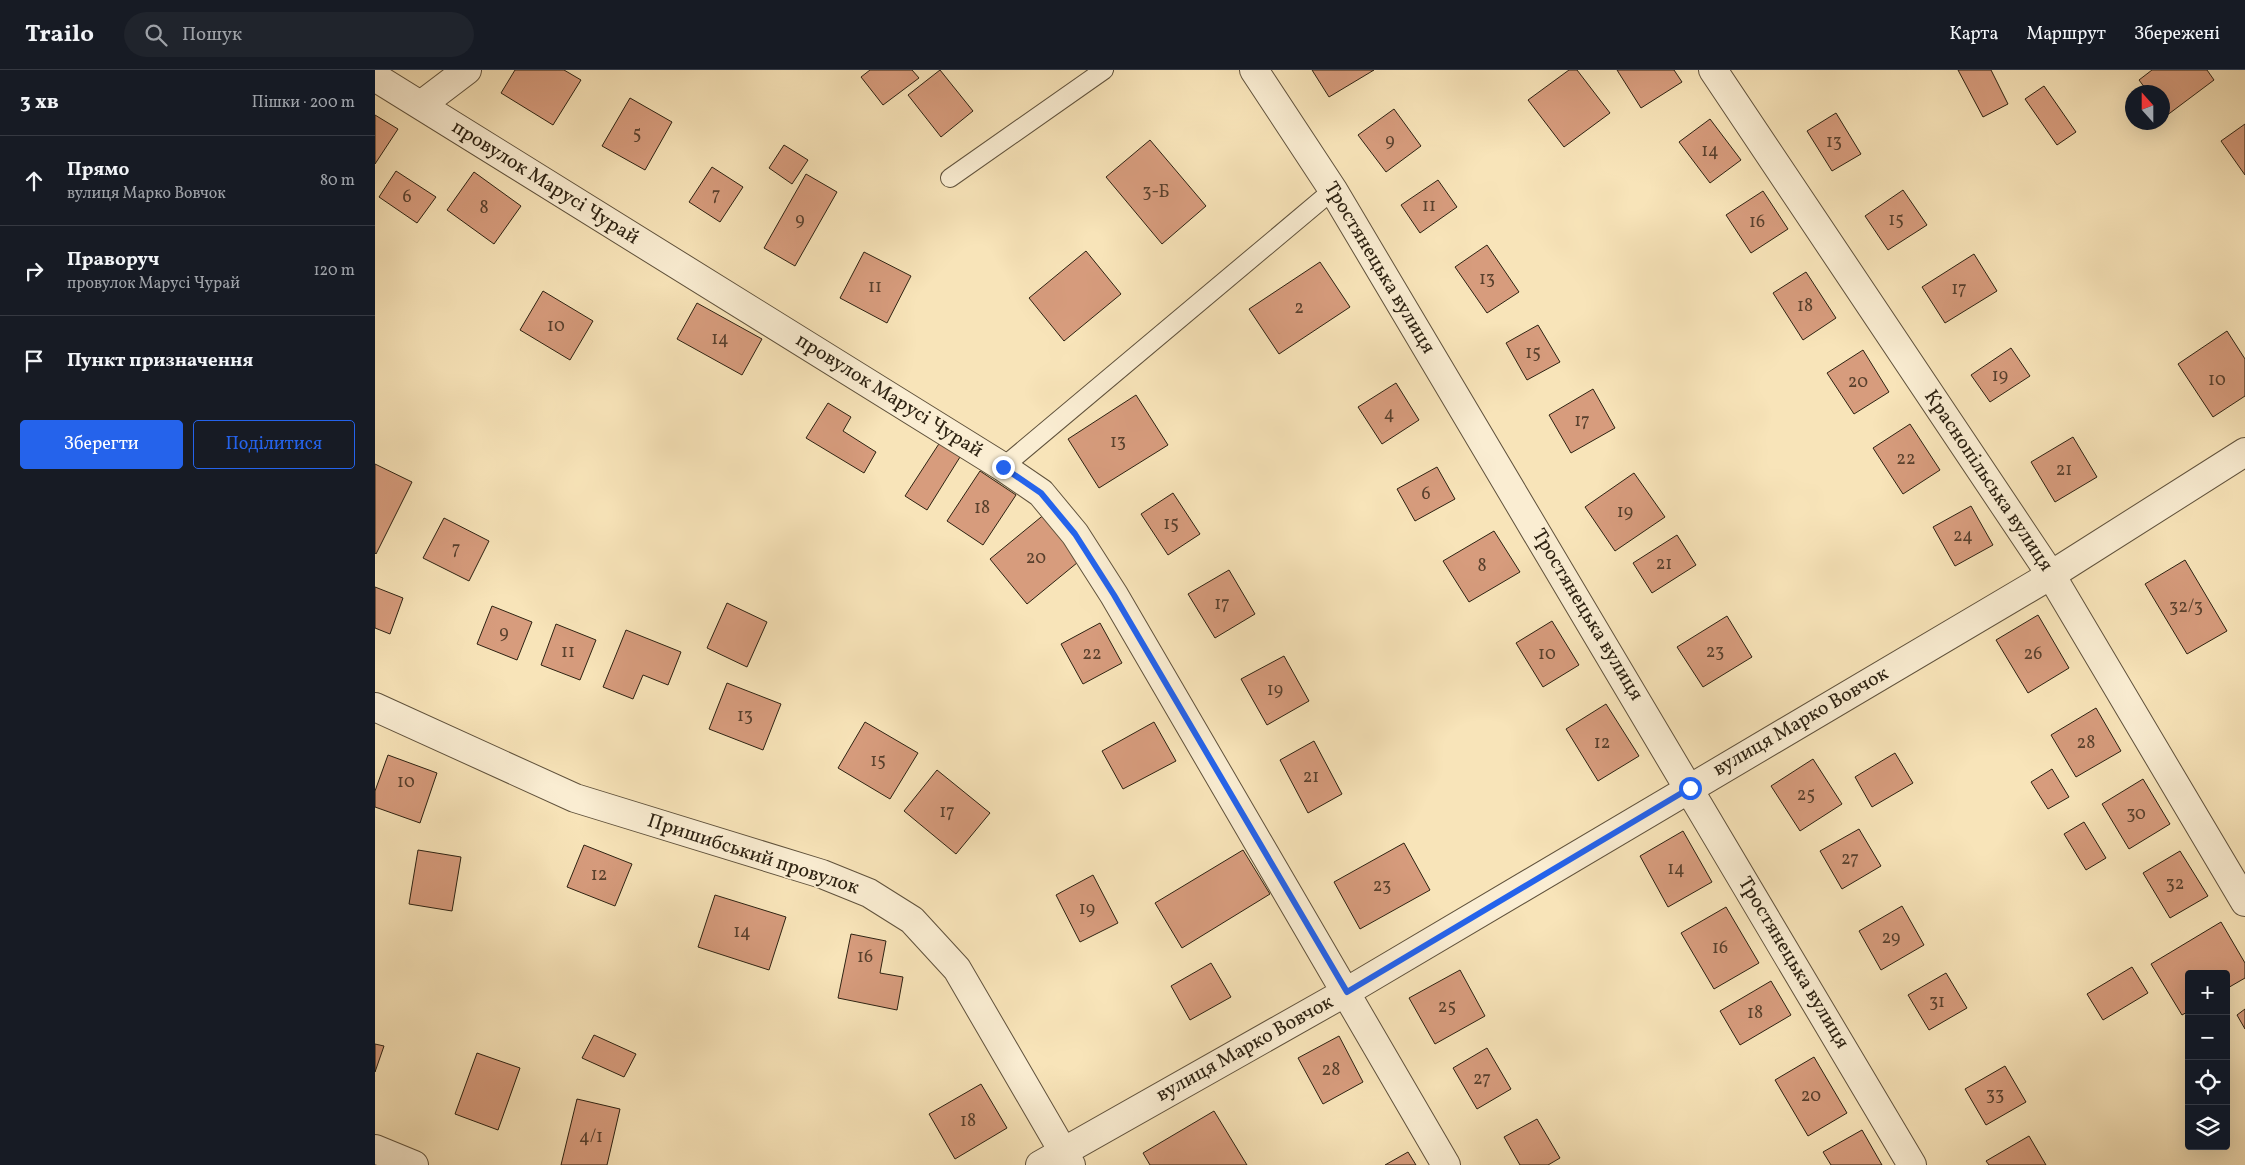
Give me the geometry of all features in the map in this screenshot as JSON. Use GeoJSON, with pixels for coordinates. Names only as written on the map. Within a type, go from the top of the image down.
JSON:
{"type":"FeatureCollection","features":[{"type":"Feature","properties":{"kind":"street"},"geometry":{"type":"LineString","coordinates":[[421,105],[467,70]]}},
{"type":"Feature","properties":{"kind":"street","name":"Тростянецька вулиця"},"geometry":{"type":"LineString","coordinates":[[1254,70],[1333,190],[1690,788],[1912,1165]]}},
{"type":"Feature","properties":{"kind":"street","name":"Краснопільська вулиця"},"geometry":{"type":"LineString","coordinates":[[1713,70],[2051,575],[2245,902]]}},
{"type":"Feature","properties":{"kind":"street","name":"провулок Марусі Чурай"},"geometry":{"type":"LineString","coordinates":[[375,78],[1003,467],[1041,493],[1075,534],[1114,595],[1347,992],[1446,1165]]}},
{"type":"Feature","properties":{"kind":"street","name":"вулиця Марко Вовчок"},"geometry":{"type":"LineString","coordinates":[[1058,1160],[1347,992],[2051,575],[2245,452]]}},
{"type":"Feature","properties":{"kind":"street","name":"Пришибський провулок"},"geometry":{"type":"LineString","coordinates":[[375,707],[575,798],[822,874],[869,893],[912,920],[957,969],[1058,1160]]}},
{"type":"Feature","properties":{"kind":"street"},"geometry":{"type":"LineString","coordinates":[[375,1149],[414,1165]]}},
{"type":"Feature","properties":{"kind":"lane"},"geometry":{"type":"LineString","coordinates":[[950,178],[1104,70]]}},
{"type":"Feature","properties":{"kind":"lane"},"geometry":{"type":"LineString","coordinates":[[1003,467],[1333,190]]}},
{"type":"Feature","properties":{"kind":"building"},"geometry":{"type":"Polygon","coordinates":[[[515,70],[564,70],[581,80],[553,125],[501,93],[515,70]]]}},
{"type":"Feature","properties":{"kind":"building"},"geometry":{"type":"Polygon","coordinates":[[[870,70],[912,70],[919,78],[883,105],[861,77],[870,70]]]}},
{"type":"Feature","properties":{"kind":"building"},"geometry":{"type":"Polygon","coordinates":[[[940,70],[973,111],[941,137],[908,95],[940,70]]]}},
{"type":"Feature","properties":{"kind":"building"},"geometry":{"type":"Polygon","coordinates":[[[1312,70],[1374,70],[1329,97],[1312,70]]]}},
{"type":"Feature","properties":{"kind":"building"},"geometry":{"type":"Polygon","coordinates":[[[1569,70],[1577,70],[1610,113],[1564,147],[1528,100],[1569,70]]]}},
{"type":"Feature","properties":{"kind":"building"},"geometry":{"type":"Polygon","coordinates":[[[1617,70],[1674,70],[1682,82],[1641,108],[1617,70]]]}},
{"type":"Feature","properties":{"kind":"building"},"geometry":{"type":"Polygon","coordinates":[[[1958,70],[1991,70],[2008,104],[1983,117],[1958,70]]]}},
{"type":"Feature","properties":{"kind":"building"},"geometry":{"type":"Polygon","coordinates":[[[2152,70],[2207,70],[2214,80],[2170,113],[2170,85],[2143,85],[2139,80],[2152,70]]]}},
{"type":"Feature","properties":{"kind":"building"},"geometry":{"type":"Polygon","coordinates":[[[2044,86],[2076,132],[2057,145],[2025,99],[2044,86]]]}},
{"type":"Feature","properties":{"kind":"building"},"geometry":{"type":"Polygon","coordinates":[[[630,98],[672,122],[645,170],[602,146],[630,98]]]}},
{"type":"Feature","properties":{"kind":"building"},"geometry":{"type":"Polygon","coordinates":[[[1394,109],[1421,146],[1386,172],[1358,135],[1394,109]]]}},
{"type":"Feature","properties":{"kind":"building"},"geometry":{"type":"Polygon","coordinates":[[[1836,113],[1861,154],[1832,171],[1807,131],[1836,113]]]}},
{"type":"Feature","properties":{"kind":"building"},"geometry":{"type":"Polygon","coordinates":[[[375,115],[398,129],[375,164],[375,115]]]}},
{"type":"Feature","properties":{"kind":"building"},"geometry":{"type":"Polygon","coordinates":[[[1710,119],[1741,160],[1710,183],[1679,142],[1710,119]]]}},
{"type":"Feature","properties":{"kind":"building"},"geometry":{"type":"Polygon","coordinates":[[[2245,124],[2245,175],[2221,141],[2245,124]]]}},
{"type":"Feature","properties":{"kind":"building"},"geometry":{"type":"Polygon","coordinates":[[[1150,140],[1206,206],[1162,244],[1106,177],[1150,140]]]}},
{"type":"Feature","properties":{"kind":"building"},"geometry":{"type":"Polygon","coordinates":[[[784,145],[808,160],[792,184],[769,168],[784,145]]]}},
{"type":"Feature","properties":{"kind":"building"},"geometry":{"type":"Polygon","coordinates":[[[712,167],[743,187],[720,222],[689,202],[712,167]]]}},
{"type":"Feature","properties":{"kind":"building"},"geometry":{"type":"Polygon","coordinates":[[[396,171],[436,197],[417,223],[379,197],[396,171]]]}},
{"type":"Feature","properties":{"kind":"building"},"geometry":{"type":"Polygon","coordinates":[[[474,172],[521,206],[494,244],[447,210],[474,172]]]}},
{"type":"Feature","properties":{"kind":"building"},"geometry":{"type":"Polygon","coordinates":[[[806,174],[837,192],[795,266],[764,248],[806,174]]]}},
{"type":"Feature","properties":{"kind":"building"},"geometry":{"type":"Polygon","coordinates":[[[1438,180],[1457,207],[1420,233],[1401,205],[1438,180]]]}},
{"type":"Feature","properties":{"kind":"building"},"geometry":{"type":"Polygon","coordinates":[[[1903,190],[1927,225],[1888,250],[1865,216],[1903,190]]]}},
{"type":"Feature","properties":{"kind":"building"},"geometry":{"type":"Polygon","coordinates":[[[1763,191],[1788,229],[1751,253],[1726,215],[1763,191]]]}},
{"type":"Feature","properties":{"kind":"building"},"geometry":{"type":"Polygon","coordinates":[[[1487,245],[1519,292],[1487,313],[1455,267],[1487,245]]]}},
{"type":"Feature","properties":{"kind":"building"},"geometry":{"type":"Polygon","coordinates":[[[1086,251],[1121,294],[1064,341],[1029,298],[1086,251]]]}},
{"type":"Feature","properties":{"kind":"building"},"geometry":{"type":"Polygon","coordinates":[[[864,252],[911,276],[887,323],[840,298],[864,252]]]}},
{"type":"Feature","properties":{"kind":"building"},"geometry":{"type":"Polygon","coordinates":[[[1974,254],[1997,291],[1945,323],[1922,287],[1974,254]]]}},
{"type":"Feature","properties":{"kind":"building"},"geometry":{"type":"Polygon","coordinates":[[[1320,262],[1350,307],[1279,354],[1249,309],[1320,262]]]}},
{"type":"Feature","properties":{"kind":"building"},"geometry":{"type":"Polygon","coordinates":[[[1806,272],[1836,318],[1803,340],[1773,293],[1806,272]]]}},
{"type":"Feature","properties":{"kind":"building"},"geometry":{"type":"Polygon","coordinates":[[[543,291],[593,321],[570,360],[520,330],[543,291]]]}},
{"type":"Feature","properties":{"kind":"building"},"geometry":{"type":"Polygon","coordinates":[[[697,303],[762,339],[742,375],[677,339],[697,303]]]}},
{"type":"Feature","properties":{"kind":"building"},"geometry":{"type":"Polygon","coordinates":[[[1538,325],[1560,362],[1527,380],[1506,343],[1538,325]]]}},
{"type":"Feature","properties":{"kind":"building"},"geometry":{"type":"Polygon","coordinates":[[[2227,331],[2245,359],[2245,396],[2213,417],[2178,364],[2227,331]]]}},
{"type":"Feature","properties":{"kind":"building"},"geometry":{"type":"Polygon","coordinates":[[[2011,348],[2030,376],[1990,402],[1971,375],[2011,348]]]}},
{"type":"Feature","properties":{"kind":"building"},"geometry":{"type":"Polygon","coordinates":[[[1863,350],[1889,392],[1854,414],[1827,373],[1863,350]]]}},
{"type":"Feature","properties":{"kind":"building"},"geometry":{"type":"Polygon","coordinates":[[[1396,383],[1419,420],[1382,444],[1358,407],[1396,383]]]}},
{"type":"Feature","properties":{"kind":"building"},"geometry":{"type":"Polygon","coordinates":[[[1593,389],[1615,428],[1571,453],[1549,415],[1593,389]]]}},
{"type":"Feature","properties":{"kind":"building"},"geometry":{"type":"Polygon","coordinates":[[[1136,395],[1168,445],[1099,488],[1068,439],[1136,395]]]}},
{"type":"Feature","properties":{"kind":"building"},"geometry":{"type":"Polygon","coordinates":[[[828,403],[851,417],[843,431],[876,452],[864,473],[806,438],[828,403]]]}},
{"type":"Feature","properties":{"kind":"building"},"geometry":{"type":"Polygon","coordinates":[[[1910,424],[1940,470],[1903,494],[1873,448],[1910,424]]]}},
{"type":"Feature","properties":{"kind":"building"},"geometry":{"type":"Polygon","coordinates":[[[944,436],[965,449],[927,510],[905,496],[944,436]]]}},
{"type":"Feature","properties":{"kind":"building"},"geometry":{"type":"Polygon","coordinates":[[[2073,437],[2097,477],[2055,502],[2031,462],[2073,437]]]}},
{"type":"Feature","properties":{"kind":"building"},"geometry":{"type":"Polygon","coordinates":[[[375,464],[412,482],[376,554],[375,553],[375,464]]]}},
{"type":"Feature","properties":{"kind":"building"},"geometry":{"type":"Polygon","coordinates":[[[1437,467],[1455,499],[1415,521],[1397,489],[1437,467]]]}},
{"type":"Feature","properties":{"kind":"building"},"geometry":{"type":"Polygon","coordinates":[[[980,471],[1016,495],[983,545],[947,521],[980,471]]]}},
{"type":"Feature","properties":{"kind":"building"},"geometry":{"type":"Polygon","coordinates":[[[1634,473],[1665,517],[1615,551],[1585,507],[1634,473]]]}},
{"type":"Feature","properties":{"kind":"building"},"geometry":{"type":"Polygon","coordinates":[[[1173,493],[1200,534],[1168,555],[1141,514],[1173,493]]]}},
{"type":"Feature","properties":{"kind":"building"},"geometry":{"type":"Polygon","coordinates":[[[1971,506],[1993,545],[1955,566],[1933,527],[1971,506]]]}},
{"type":"Feature","properties":{"kind":"building"},"geometry":{"type":"Polygon","coordinates":[[[1046,513],[1083,558],[1027,604],[990,559],[1046,513]]]}},
{"type":"Feature","properties":{"kind":"building"},"geometry":{"type":"Polygon","coordinates":[[[444,518],[489,541],[469,581],[423,558],[444,518]]]}},
{"type":"Feature","properties":{"kind":"building"},"geometry":{"type":"Polygon","coordinates":[[[1494,531],[1520,572],[1469,602],[1443,561],[1494,531]]]}},
{"type":"Feature","properties":{"kind":"building"},"geometry":{"type":"Polygon","coordinates":[[[1677,535],[1696,565],[1652,593],[1633,563],[1677,535]]]}},
{"type":"Feature","properties":{"kind":"building"},"geometry":{"type":"Polygon","coordinates":[[[2185,560],[2227,631],[2187,654],[2145,584],[2185,560]]]}},
{"type":"Feature","properties":{"kind":"building"},"geometry":{"type":"Polygon","coordinates":[[[1229,570],[1255,614],[1215,638],[1188,594],[1229,570]]]}},
{"type":"Feature","properties":{"kind":"building"},"geometry":{"type":"Polygon","coordinates":[[[375,587],[403,598],[390,634],[375,628],[375,587]]]}},
{"type":"Feature","properties":{"kind":"building"},"geometry":{"type":"Polygon","coordinates":[[[727,603],[767,622],[747,667],[707,648],[727,603]]]}},
{"type":"Feature","properties":{"kind":"building"},"geometry":{"type":"Polygon","coordinates":[[[492,606],[532,622],[517,660],[477,644],[492,606]]]}},
{"type":"Feature","properties":{"kind":"building"},"geometry":{"type":"Polygon","coordinates":[[[2038,615],[2069,668],[2028,693],[1996,640],[2038,615]]]}},
{"type":"Feature","properties":{"kind":"building"},"geometry":{"type":"Polygon","coordinates":[[[1727,616],[1752,657],[1703,687],[1677,647],[1727,616]]]}},
{"type":"Feature","properties":{"kind":"building"},"geometry":{"type":"Polygon","coordinates":[[[1552,621],[1579,665],[1543,687],[1516,643],[1552,621]]]}},
{"type":"Feature","properties":{"kind":"building"},"geometry":{"type":"Polygon","coordinates":[[[1100,623],[1122,663],[1083,684],[1061,644],[1100,623]]]}},
{"type":"Feature","properties":{"kind":"building"},"geometry":{"type":"Polygon","coordinates":[[[556,624],[596,640],[580,680],[541,665],[556,624]]]}},
{"type":"Feature","properties":{"kind":"building"},"geometry":{"type":"Polygon","coordinates":[[[626,630],[681,652],[668,685],[643,675],[633,699],[603,687],[626,630]]]}},
{"type":"Feature","properties":{"kind":"building"},"geometry":{"type":"Polygon","coordinates":[[[1284,656],[1309,701],[1267,725],[1241,679],[1284,656]]]}},
{"type":"Feature","properties":{"kind":"building"},"geometry":{"type":"Polygon","coordinates":[[[727,683],[781,704],[763,750],[709,729],[727,683]]]}},
{"type":"Feature","properties":{"kind":"building"},"geometry":{"type":"Polygon","coordinates":[[[1606,704],[1639,756],[1598,781],[1566,729],[1606,704]]]}},
{"type":"Feature","properties":{"kind":"building"},"geometry":{"type":"Polygon","coordinates":[[[2096,708],[2121,751],[2076,777],[2051,735],[2096,708]]]}},
{"type":"Feature","properties":{"kind":"building"},"geometry":{"type":"Polygon","coordinates":[[[865,722],[918,753],[890,799],[838,768],[865,722]]]}},
{"type":"Feature","properties":{"kind":"building"},"geometry":{"type":"Polygon","coordinates":[[[1154,722],[1176,761],[1123,789],[1102,751],[1154,722]]]}},
{"type":"Feature","properties":{"kind":"building"},"geometry":{"type":"Polygon","coordinates":[[[1314,741],[1342,794],[1308,813],[1280,760],[1314,741]]]}},
{"type":"Feature","properties":{"kind":"building"},"geometry":{"type":"Polygon","coordinates":[[[1895,753],[1913,783],[1872,807],[1855,777],[1895,753]]]}},
{"type":"Feature","properties":{"kind":"building"},"geometry":{"type":"Polygon","coordinates":[[[388,755],[437,773],[420,823],[375,807],[375,791],[388,755]]]}},
{"type":"Feature","properties":{"kind":"building"},"geometry":{"type":"Polygon","coordinates":[[[1813,759],[1842,804],[1800,831],[1771,786],[1813,759]]]}},
{"type":"Feature","properties":{"kind":"building"},"geometry":{"type":"Polygon","coordinates":[[[2052,769],[2069,797],[2048,809],[2031,782],[2052,769]]]}},
{"type":"Feature","properties":{"kind":"building"},"geometry":{"type":"Polygon","coordinates":[[[937,770],[990,813],[956,854],[904,811],[937,770]]]}},
{"type":"Feature","properties":{"kind":"building"},"geometry":{"type":"Polygon","coordinates":[[[2143,779],[2170,824],[2129,849],[2102,804],[2143,779]]]}},
{"type":"Feature","properties":{"kind":"building"},"geometry":{"type":"Polygon","coordinates":[[[2084,822],[2106,858],[2086,870],[2064,834],[2084,822]]]}},
{"type":"Feature","properties":{"kind":"building"},"geometry":{"type":"Polygon","coordinates":[[[1859,829],[1881,866],[1842,889],[1820,851],[1859,829]]]}},
{"type":"Feature","properties":{"kind":"building"},"geometry":{"type":"Polygon","coordinates":[[[1683,831],[1712,882],[1668,907],[1640,856],[1683,831]]]}},
{"type":"Feature","properties":{"kind":"building"},"geometry":{"type":"Polygon","coordinates":[[[1404,843],[1430,890],[1360,929],[1334,882],[1404,843]]]}},
{"type":"Feature","properties":{"kind":"building"},"geometry":{"type":"Polygon","coordinates":[[[584,845],[632,864],[615,906],[567,887],[584,845]]]}},
{"type":"Feature","properties":{"kind":"building"},"geometry":{"type":"Polygon","coordinates":[[[418,850],[461,857],[452,911],[409,904],[418,850]]]}},
{"type":"Feature","properties":{"kind":"building"},"geometry":{"type":"Polygon","coordinates":[[[1243,850],[1270,894],[1182,948],[1155,903],[1243,850]]]}},
{"type":"Feature","properties":{"kind":"building"},"geometry":{"type":"Polygon","coordinates":[[[2180,851],[2208,896],[2170,918],[2143,873],[2180,851]]]}},
{"type":"Feature","properties":{"kind":"building"},"geometry":{"type":"Polygon","coordinates":[[[1093,875],[1118,923],[1080,942],[1056,895],[1093,875]]]}},
{"type":"Feature","properties":{"kind":"building"},"geometry":{"type":"Polygon","coordinates":[[[715,895],[786,917],[769,970],[698,947],[715,895]]]}},
{"type":"Feature","properties":{"kind":"building"},"geometry":{"type":"Polygon","coordinates":[[[1902,906],[1924,945],[1881,970],[1859,931],[1902,906]]]}},
{"type":"Feature","properties":{"kind":"building"},"geometry":{"type":"Polygon","coordinates":[[[1726,907],[1759,963],[1714,989],[1681,933],[1726,907]]]}},
{"type":"Feature","properties":{"kind":"building"},"geometry":{"type":"Polygon","coordinates":[[[2221,922],[2245,963],[2245,978],[2230,987],[2230,970],[2185,970],[2185,1013],[2182,1015],[2151,964],[2221,922]]]}},
{"type":"Feature","properties":{"kind":"building"},"geometry":{"type":"Polygon","coordinates":[[[851,934],[886,941],[880,973],[903,977],[897,1010],[838,998],[851,934]]]}},
{"type":"Feature","properties":{"kind":"building"},"geometry":{"type":"Polygon","coordinates":[[[1211,963],[1231,997],[1190,1020],[1171,986],[1211,963]]]}},
{"type":"Feature","properties":{"kind":"building"},"geometry":{"type":"Polygon","coordinates":[[[2132,967],[2148,993],[2103,1020],[2087,994],[2132,967]]]}},
{"type":"Feature","properties":{"kind":"building"},"geometry":{"type":"Polygon","coordinates":[[[1460,970],[1485,1016],[1435,1044],[1409,998],[1460,970]]]}},
{"type":"Feature","properties":{"kind":"building"},"geometry":{"type":"Polygon","coordinates":[[[1946,973],[1967,1008],[1929,1030],[1908,995],[1946,973]]]}},
{"type":"Feature","properties":{"kind":"building"},"geometry":{"type":"Polygon","coordinates":[[[1771,981],[1791,1015],[1740,1045],[1720,1011],[1771,981]]]}},
{"type":"Feature","properties":{"kind":"building"},"geometry":{"type":"Polygon","coordinates":[[[2245,1009],[2245,1029],[2237,1015],[2245,1009]]]}},
{"type":"Feature","properties":{"kind":"building"},"geometry":{"type":"Polygon","coordinates":[[[594,1035],[636,1054],[624,1077],[582,1058],[594,1035]]]}},
{"type":"Feature","properties":{"kind":"building"},"geometry":{"type":"Polygon","coordinates":[[[1339,1036],[1363,1082],[1323,1104],[1298,1058],[1339,1036]]]}},
{"type":"Feature","properties":{"kind":"building"},"geometry":{"type":"Polygon","coordinates":[[[375,1044],[384,1046],[375,1072],[375,1044]]]}},
{"type":"Feature","properties":{"kind":"building"},"geometry":{"type":"Polygon","coordinates":[[[1487,1048],[1511,1089],[1477,1109],[1453,1068],[1487,1048]]]}},
{"type":"Feature","properties":{"kind":"building"},"geometry":{"type":"Polygon","coordinates":[[[477,1053],[520,1068],[498,1130],[455,1114],[477,1053]]]}},
{"type":"Feature","properties":{"kind":"building"},"geometry":{"type":"Polygon","coordinates":[[[1814,1057],[1847,1113],[1808,1136],[1775,1080],[1814,1057]]]}},
{"type":"Feature","properties":{"kind":"building"},"geometry":{"type":"Polygon","coordinates":[[[2005,1066],[2026,1102],[1986,1125],[1965,1089],[2005,1066]]]}},
{"type":"Feature","properties":{"kind":"building"},"geometry":{"type":"Polygon","coordinates":[[[981,1084],[1007,1128],[955,1159],[929,1114],[981,1084]]]}},
{"type":"Feature","properties":{"kind":"building"},"geometry":{"type":"Polygon","coordinates":[[[577,1099],[620,1109],[607,1165],[561,1165],[577,1099]]]}},
{"type":"Feature","properties":{"kind":"building"},"geometry":{"type":"Polygon","coordinates":[[[1214,1111],[1247,1165],[1150,1165],[1143,1153],[1214,1111]]]}},
{"type":"Feature","properties":{"kind":"building"},"geometry":{"type":"Polygon","coordinates":[[[1537,1119],[1560,1158],[1548,1165],[1520,1165],[1504,1137],[1537,1119]]]}},
{"type":"Feature","properties":{"kind":"building"},"geometry":{"type":"Polygon","coordinates":[[[1862,1130],[1882,1165],[1831,1165],[1823,1152],[1862,1130]]]}},
{"type":"Feature","properties":{"kind":"building"},"geometry":{"type":"Polygon","coordinates":[[[2029,1136],[2046,1165],[1989,1165],[1986,1161],[2029,1136]]]}},
{"type":"Feature","properties":{"kind":"building"},"geometry":{"type":"Polygon","coordinates":[[[1408,1152],[1416,1165],[1385,1165],[1408,1152]]]}},
{"type":"Feature","properties":{"kind":"route"},"geometry":{"type":"LineString","coordinates":[[1003,467],[1041,493],[1075,534],[1114,595],[1347,992],[1690,788]]}}]}
